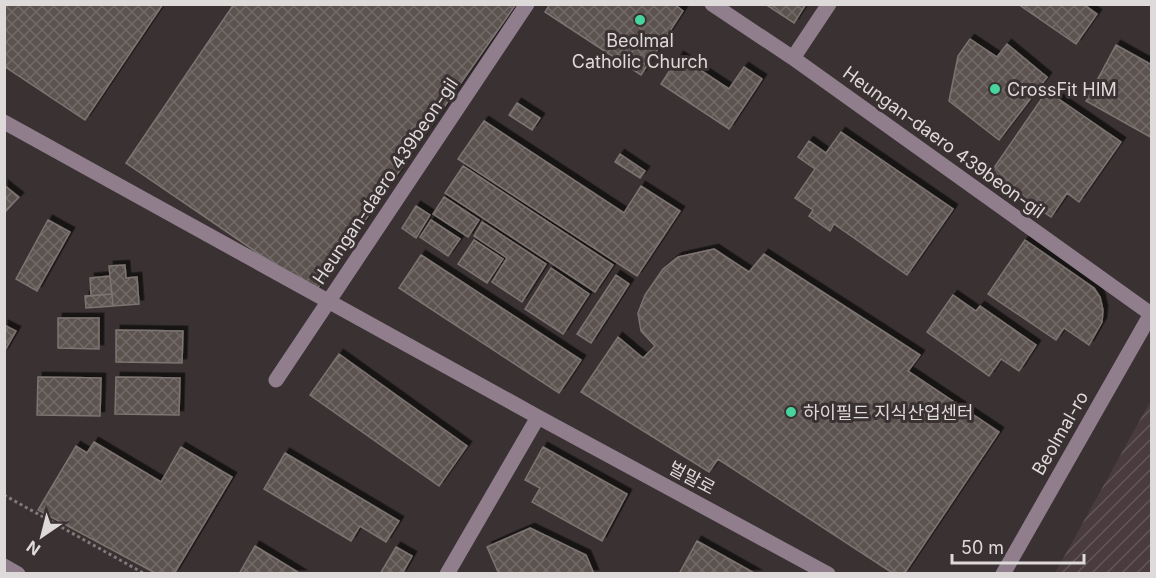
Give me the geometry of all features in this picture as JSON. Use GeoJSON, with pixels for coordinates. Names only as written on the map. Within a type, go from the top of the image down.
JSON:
{"type":"FeatureCollection","features":[{"type":"Feature","properties":{"kind":"street","name":"Heungan-daero 439beon-gil"},"geometry":{"type":"LineString","coordinates":[[276,380],[527,4]]}},
{"type":"Feature","properties":{"kind":"street","name":"Heungan-daero 439beon-gil"},"geometry":{"type":"LineString","coordinates":[[712,4],[793,58],[1151,313]]}},
{"type":"Feature","properties":{"kind":"street"},"geometry":{"type":"LineString","coordinates":[[793,58],[829,4]]}},
{"type":"Feature","properties":{"kind":"street","name":"벌말로"},"geometry":{"type":"LineString","coordinates":[[4,122],[538,417],[828,573]]}},
{"type":"Feature","properties":{"kind":"street","name":"Beolmal-ro"},"geometry":{"type":"LineString","coordinates":[[1003,573],[1151,313]]}},
{"type":"Feature","properties":{"kind":"street"},"geometry":{"type":"LineString","coordinates":[[447,573],[538,417]]}},
{"type":"Feature","properties":{"kind":"street"},"geometry":{"type":"LineString","coordinates":[[4,566],[18,573]]}},
{"type":"Feature","properties":{"kind":"path"},"geometry":{"type":"LineString","coordinates":[[4,495],[145,573]]}},
{"type":"Feature","properties":{"kind":"shaded area"},"geometry":{"type":"Polygon","coordinates":[[[1151,400],[1151,573],[1055,573],[1151,400]]]}},
{"type":"Feature","properties":{"kind":"building"},"geometry":{"type":"Polygon","coordinates":[[[4,4],[163,4],[85,120],[4,66],[4,4]]]}},
{"type":"Feature","properties":{"kind":"building"},"geometry":{"type":"Polygon","coordinates":[[[234,4],[516,4],[315,292],[126,163],[234,4]]]}},
{"type":"Feature","properties":{"kind":"building"},"geometry":{"type":"Polygon","coordinates":[[[550,4],[674,4],[683,11],[641,75],[545,12],[550,4]]]}},
{"type":"Feature","properties":{"kind":"building"},"geometry":{"type":"Polygon","coordinates":[[[765,4],[806,4],[794,23],[765,4]]]}},
{"type":"Feature","properties":{"kind":"building"},"geometry":{"type":"Polygon","coordinates":[[[1018,4],[1083,4],[1097,14],[1076,44],[1018,4]]]}},
{"type":"Feature","properties":{"kind":"building","name":"CrossFit HIM"},"geometry":{"type":"Polygon","coordinates":[[[970,39],[997,57],[1007,44],[1047,77],[999,140],[949,101],[958,56],[970,39]]]}},
{"type":"Feature","properties":{"kind":"building"},"geometry":{"type":"Polygon","coordinates":[[[1116,45],[1152,65],[1152,138],[1086,101],[1116,45]]]}},
{"type":"Feature","properties":{"kind":"building"},"geometry":{"type":"Polygon","coordinates":[[[679,56],[729,89],[744,67],[762,79],[729,129],[661,84],[679,56]]]}},
{"type":"Feature","properties":{"kind":"building"},"geometry":{"type":"Polygon","coordinates":[[[1047,91],[1121,142],[1079,202],[1067,193],[1051,217],[989,175],[1047,91]]]}},
{"type":"Feature","properties":{"kind":"building"},"geometry":{"type":"Polygon","coordinates":[[[517,103],[540,118],[532,130],[509,115],[517,103]]]}},
{"type":"Feature","properties":{"kind":"building"},"geometry":{"type":"Polygon","coordinates":[[[484,121],[624,213],[641,186],[680,211],[637,276],[458,159],[484,121]]]}},
{"type":"Feature","properties":{"kind":"building"},"geometry":{"type":"Polygon","coordinates":[[[841,132],[953,209],[907,275],[834,224],[830,231],[809,216],[813,210],[795,198],[815,169],[798,157],[809,141],[826,153],[841,132]]]}},
{"type":"Feature","properties":{"kind":"building"},"geometry":{"type":"Polygon","coordinates":[[[620,154],[645,171],[640,178],[615,162],[620,154]]]}},
{"type":"Feature","properties":{"kind":"building"},"geometry":{"type":"Polygon","coordinates":[[[463,166],[613,265],[595,292],[445,193],[463,166]]]}},
{"type":"Feature","properties":{"kind":"building"},"geometry":{"type":"Polygon","coordinates":[[[4,185],[19,197],[4,213],[4,185]]]}},
{"type":"Feature","properties":{"kind":"building"},"geometry":{"type":"Polygon","coordinates":[[[444,197],[479,220],[468,237],[433,214],[444,197]]]}},
{"type":"Feature","properties":{"kind":"building"},"geometry":{"type":"Polygon","coordinates":[[[416,206],[430,215],[416,238],[402,228],[416,206]]]}},
{"type":"Feature","properties":{"kind":"building"},"geometry":{"type":"Polygon","coordinates":[[[48,220],[70,232],[37,291],[16,279],[48,220]]]}},
{"type":"Feature","properties":{"kind":"building"},"geometry":{"type":"Polygon","coordinates":[[[431,220],[460,239],[448,256],[420,237],[431,220]]]}},
{"type":"Feature","properties":{"kind":"building"},"geometry":{"type":"Polygon","coordinates":[[[482,222],[546,264],[522,302],[492,282],[507,258],[474,236],[482,222]]]}},
{"type":"Feature","properties":{"kind":"building"},"geometry":{"type":"Polygon","coordinates":[[[474,240],[503,259],[487,283],[458,264],[474,240]]]}},
{"type":"Feature","properties":{"kind":"building"},"geometry":{"type":"Polygon","coordinates":[[[1025,240],[1094,288],[1100,297],[1103,310],[1102,322],[1089,345],[1064,328],[1056,340],[988,294],[1025,240]]]}},
{"type":"Feature","properties":{"kind":"building","name":"하이필드 지식산업센터"},"geometry":{"type":"Polygon","coordinates":[[[714,249],[749,272],[764,254],[920,355],[908,371],[999,432],[904,574],[894,574],[718,459],[709,472],[581,392],[618,337],[643,358],[655,346],[641,331],[638,313],[645,295],[663,269],[678,257],[714,249]]]}},
{"type":"Feature","properties":{"kind":"building"},"geometry":{"type":"Polygon","coordinates":[[[421,255],[581,360],[559,393],[399,288],[421,255]]]}},
{"type":"Feature","properties":{"kind":"building"},"geometry":{"type":"Polygon","coordinates":[[[125,265],[126,278],[137,277],[139,304],[113,306],[109,266],[125,265]]]}},
{"type":"Feature","properties":{"kind":"building"},"geometry":{"type":"Polygon","coordinates":[[[551,268],[589,294],[563,334],[525,309],[551,268]]]}},
{"type":"Feature","properties":{"kind":"building"},"geometry":{"type":"Polygon","coordinates":[[[616,275],[629,284],[591,343],[577,334],[616,275]]]}},
{"type":"Feature","properties":{"kind":"building"},"geometry":{"type":"Polygon","coordinates":[[[110,276],[112,294],[91,296],[90,278],[110,276]]]}},
{"type":"Feature","properties":{"kind":"building"},"geometry":{"type":"Polygon","coordinates":[[[112,294],[113,306],[86,308],[85,296],[112,294]]]}},
{"type":"Feature","properties":{"kind":"building"},"geometry":{"type":"Polygon","coordinates":[[[953,295],[976,311],[980,306],[1036,345],[1019,371],[1001,359],[989,376],[927,332],[953,295]]]}},
{"type":"Feature","properties":{"kind":"building"},"geometry":{"type":"Polygon","coordinates":[[[58,318],[99,318],[99,349],[58,348],[58,318]]]}},
{"type":"Feature","properties":{"kind":"building"},"geometry":{"type":"Polygon","coordinates":[[[4,325],[16,331],[4,352],[4,325]]]}},
{"type":"Feature","properties":{"kind":"building"},"geometry":{"type":"Polygon","coordinates":[[[116,330],[183,331],[182,363],[116,362],[116,330]]]}},
{"type":"Feature","properties":{"kind":"building"},"geometry":{"type":"Polygon","coordinates":[[[339,354],[467,446],[439,486],[310,395],[339,354]]]}},
{"type":"Feature","properties":{"kind":"building"},"geometry":{"type":"Polygon","coordinates":[[[38,377],[101,378],[100,416],[37,415],[38,377]]]}},
{"type":"Feature","properties":{"kind":"building"},"geometry":{"type":"Polygon","coordinates":[[[116,377],[180,378],[179,415],[115,414],[116,377]]]}},
{"type":"Feature","properties":{"kind":"building"},"geometry":{"type":"Polygon","coordinates":[[[94,442],[161,482],[181,447],[232,477],[174,574],[157,574],[38,510],[76,446],[87,453],[94,442]]]}},
{"type":"Feature","properties":{"kind":"building"},"geometry":{"type":"Polygon","coordinates":[[[543,447],[627,494],[602,541],[532,502],[540,488],[525,480],[543,447]]]}},
{"type":"Feature","properties":{"kind":"building"},"geometry":{"type":"Polygon","coordinates":[[[285,453],[399,521],[386,542],[360,526],[351,541],[264,489],[285,453]]]}},
{"type":"Feature","properties":{"kind":"building"},"geometry":{"type":"Polygon","coordinates":[[[530,528],[586,555],[594,574],[499,574],[487,547],[530,528]]]}},
{"type":"Feature","properties":{"kind":"building"},"geometry":{"type":"Polygon","coordinates":[[[697,541],[756,574],[679,574],[697,541]]]}},
{"type":"Feature","properties":{"kind":"building"},"geometry":{"type":"Polygon","coordinates":[[[255,546],[301,574],[239,574],[255,546]]]}},
{"type":"Feature","properties":{"kind":"building"},"geometry":{"type":"Polygon","coordinates":[[[396,547],[412,556],[402,574],[380,574],[396,547]]]}},
{"type":"Feature","properties":{"kind":"place","name":"Beolmal Catholic Church"},"geometry":{"type":"Point","coordinates":[640,20]}},
{"type":"Feature","properties":{"kind":"place","name":"CrossFit HIM"},"geometry":{"type":"Point","coordinates":[995,89]}},
{"type":"Feature","properties":{"kind":"place","name":"하이필드 지식산업센터"},"geometry":{"type":"Point","coordinates":[791,412]}}]}
